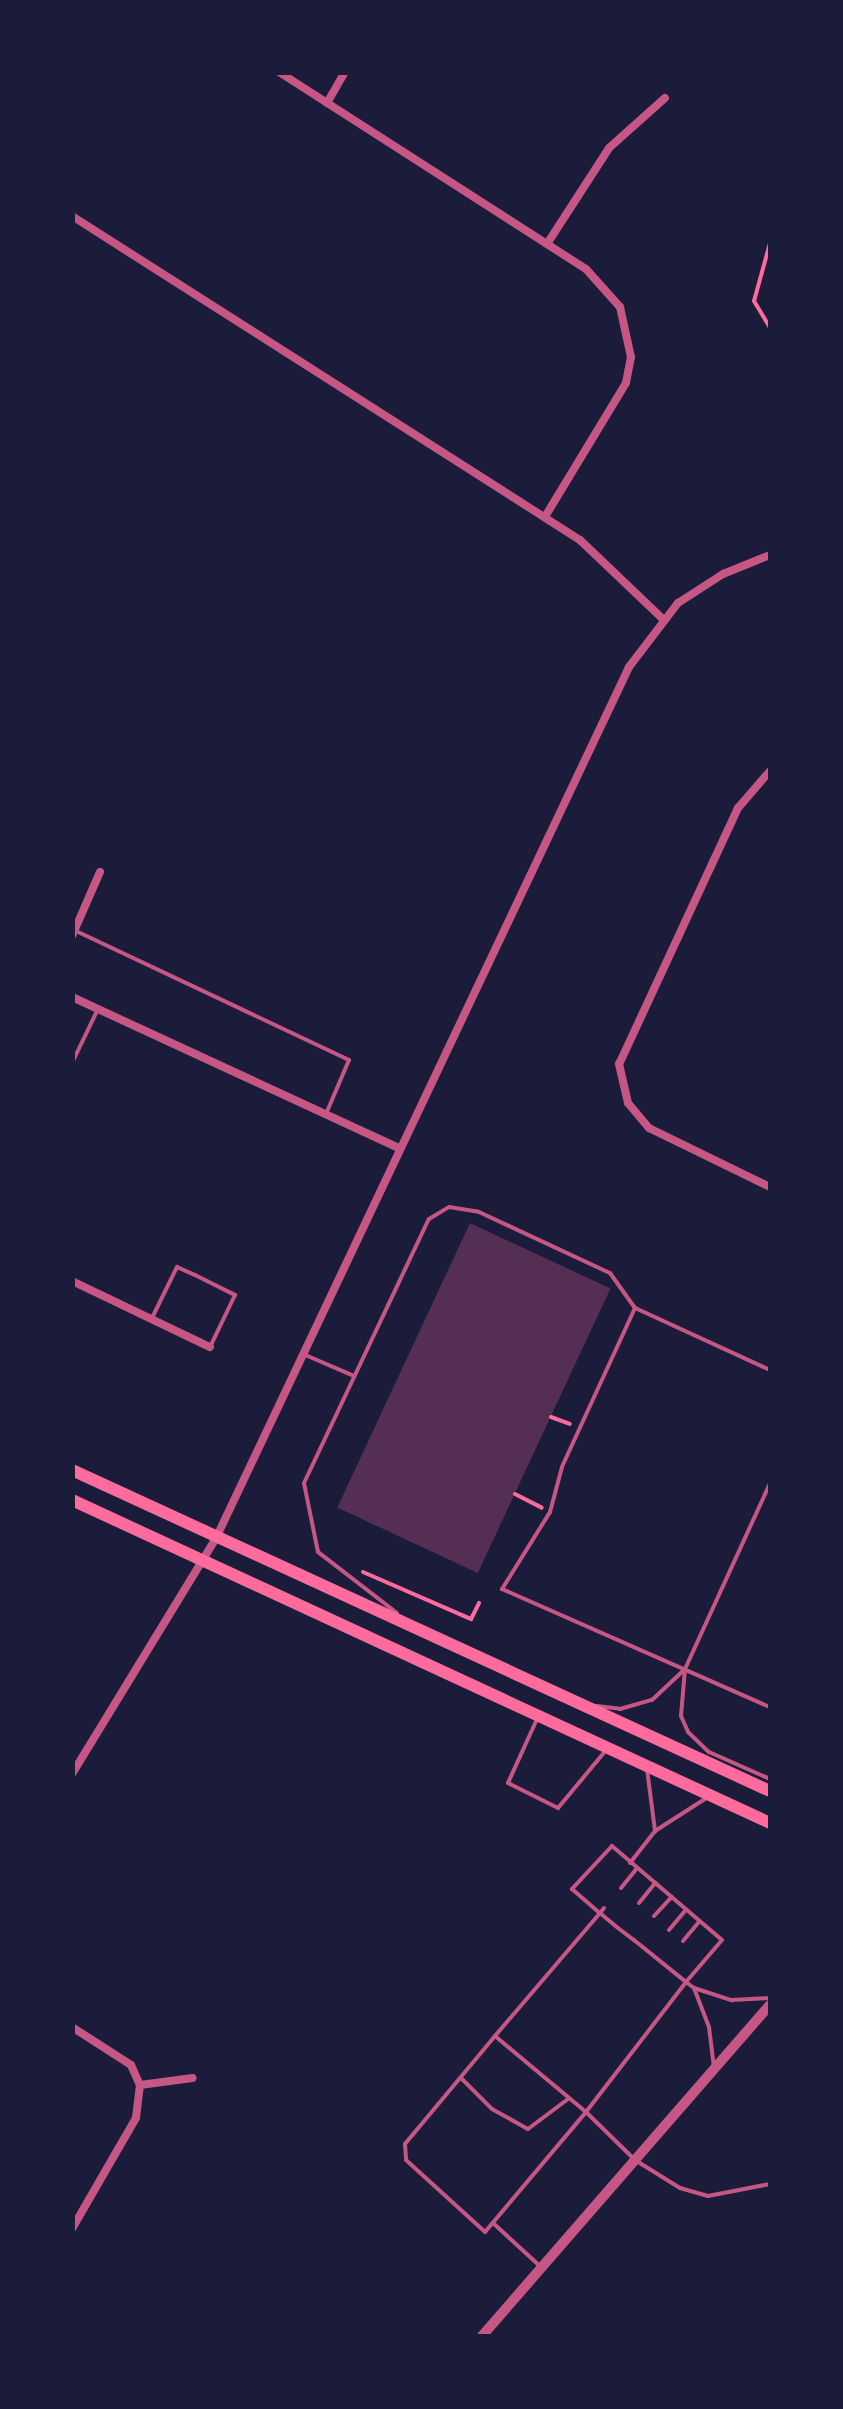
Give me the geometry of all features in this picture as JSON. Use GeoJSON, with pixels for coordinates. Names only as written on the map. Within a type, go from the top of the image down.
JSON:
{"type":"FeatureCollection","features":[{"type":"Feature","properties":{"kind":"main road"},"geometry":{"type":"LineString","coordinates":[[72,1470],[770,1792]]}},
{"type":"Feature","properties":{"kind":"main road"},"geometry":{"type":"LineString","coordinates":[[72,1500],[770,1823]]}},
{"type":"Feature","properties":{"kind":"street"},"geometry":{"type":"LineString","coordinates":[[279,72],[547,244],[612,296],[628,330],[631,358],[616,406],[545,517]]}},
{"type":"Feature","properties":{"kind":"street"},"geometry":{"type":"LineString","coordinates":[[327,102],[346,72]]}},
{"type":"Feature","properties":{"kind":"street"},"geometry":{"type":"LineString","coordinates":[[547,244],[609,148],[665,98]]}},
{"type":"Feature","properties":{"kind":"street"},"geometry":{"type":"LineString","coordinates":[[72,216],[545,517],[617,571],[664,619]]}},
{"type":"Feature","properties":{"kind":"street"},"geometry":{"type":"LineString","coordinates":[[72,1774],[217,1536],[629,667],[664,619],[723,574],[770,555]]}},
{"type":"Feature","properties":{"kind":"street"},"geometry":{"type":"LineString","coordinates":[[770,771],[738,808],[622,1054],[622,1090],[633,1113],[659,1135],[770,1187]]}},
{"type":"Feature","properties":{"kind":"street"},"geometry":{"type":"LineString","coordinates":[[74,933],[100,872]]}},
{"type":"Feature","properties":{"kind":"street"},"geometry":{"type":"LineString","coordinates":[[72,997],[399,1148]]}},
{"type":"Feature","properties":{"kind":"street"},"geometry":{"type":"LineString","coordinates":[[72,1281],[210,1346]]}},
{"type":"Feature","properties":{"kind":"street"},"geometry":{"type":"LineString","coordinates":[[482,2336],[770,2001]]}},
{"type":"Feature","properties":{"kind":"street"},"geometry":{"type":"LineString","coordinates":[[72,2027],[131,2065],[140,2085],[136,2118],[72,2229]]}},
{"type":"Feature","properties":{"kind":"street"},"geometry":{"type":"LineString","coordinates":[[140,2085],[193,2078]]}},
{"type":"Feature","properties":{"kind":"lane"},"geometry":{"type":"LineString","coordinates":[[74,933],[349,1060],[326,1114]]}},
{"type":"Feature","properties":{"kind":"lane"},"geometry":{"type":"LineString","coordinates":[[72,1063],[98,1009]]}},
{"type":"Feature","properties":{"kind":"lane"},"geometry":{"type":"LineString","coordinates":[[427,1634],[350,1582],[318,1552],[310,1528],[304,1483],[429,1219],[449,1207],[479,1212],[610,1272],[635,1308],[770,1370]]}},
{"type":"Feature","properties":{"kind":"lane"},"geometry":{"type":"LineString","coordinates":[[152,1318],[177,1266],[235,1295],[210,1346]]}},
{"type":"Feature","properties":{"kind":"lane"},"geometry":{"type":"LineString","coordinates":[[635,1308],[579,1427],[550,1512],[502,1590],[770,1707]]}},
{"type":"Feature","properties":{"kind":"lane"},"geometry":{"type":"LineString","coordinates":[[301,1352],[354,1376]]}},
{"type":"Feature","properties":{"kind":"lane"},"geometry":{"type":"LineString","coordinates":[[770,1483],[685,1669],[680,1716],[688,1732],[709,1752],[770,1779]]}},
{"type":"Feature","properties":{"kind":"lane"},"geometry":{"type":"LineString","coordinates":[[578,1702],[620,1709],[652,1700],[685,1669]]}},
{"type":"Feature","properties":{"kind":"lane"},"geometry":{"type":"LineString","coordinates":[[539,1715],[508,1779],[542,1801],[565,1807],[608,1747]]}},
{"type":"Feature","properties":{"kind":"lane"},"geometry":{"type":"LineString","coordinates":[[646,1765],[655,1831]]}},
{"type":"Feature","properties":{"kind":"lane"},"geometry":{"type":"LineString","coordinates":[[630,1862],[655,1831],[712,1795]]}},
{"type":"Feature","properties":{"kind":"lane"},"geometry":{"type":"LineString","coordinates":[[602,1910],[405,2144],[406,2160],[485,2232],[586,2112],[686,1982],[722,1940],[612,1846],[572,1889],[602,1910],[666,1962],[686,1982],[694,1988],[732,2000],[770,2001]]}},
{"type":"Feature","properties":{"kind":"lane"},"geometry":{"type":"LineString","coordinates":[[621,1888],[637,1868]]}},
{"type":"Feature","properties":{"kind":"lane"},"geometry":{"type":"LineString","coordinates":[[639,1903],[655,1883]]}},
{"type":"Feature","properties":{"kind":"lane"},"geometry":{"type":"LineString","coordinates":[[654,1916],[672,1897]]}},
{"type":"Feature","properties":{"kind":"lane"},"geometry":{"type":"LineString","coordinates":[[668,1930],[686,1910]]}},
{"type":"Feature","properties":{"kind":"lane"},"geometry":{"type":"LineString","coordinates":[[682,1941],[700,1921]]}},
{"type":"Feature","properties":{"kind":"lane"},"geometry":{"type":"LineString","coordinates":[[694,1988],[710,2027],[714,2069]]}},
{"type":"Feature","properties":{"kind":"lane"},"geometry":{"type":"LineString","coordinates":[[495,2036],[586,2112],[635,2160],[708,2196],[770,2184]]}},
{"type":"Feature","properties":{"kind":"lane"},"geometry":{"type":"LineString","coordinates":[[461,2078],[492,2109],[528,2129],[569,2098]]}},
{"type":"Feature","properties":{"kind":"lane"},"geometry":{"type":"LineString","coordinates":[[493,2223],[542,2268]]}},
{"type":"Feature","properties":{"kind":"path"},"geometry":{"type":"LineString","coordinates":[[770,243],[754,301],[770,328]]}},
{"type":"Feature","properties":{"kind":"path"},"geometry":{"type":"LineString","coordinates":[[551,1417],[579,1427]]}},
{"type":"Feature","properties":{"kind":"path"},"geometry":{"type":"LineString","coordinates":[[515,1494],[550,1512]]}},
{"type":"Feature","properties":{"kind":"path"},"geometry":{"type":"LineString","coordinates":[[352,1566],[471,1619],[479,1602]]}},
{"type":"Feature","properties":{"kind":"building"},"geometry":{"type":"Polygon","coordinates":[[[470,1223],[610,1289],[478,1573],[337,1508],[470,1223]]]}}]}
